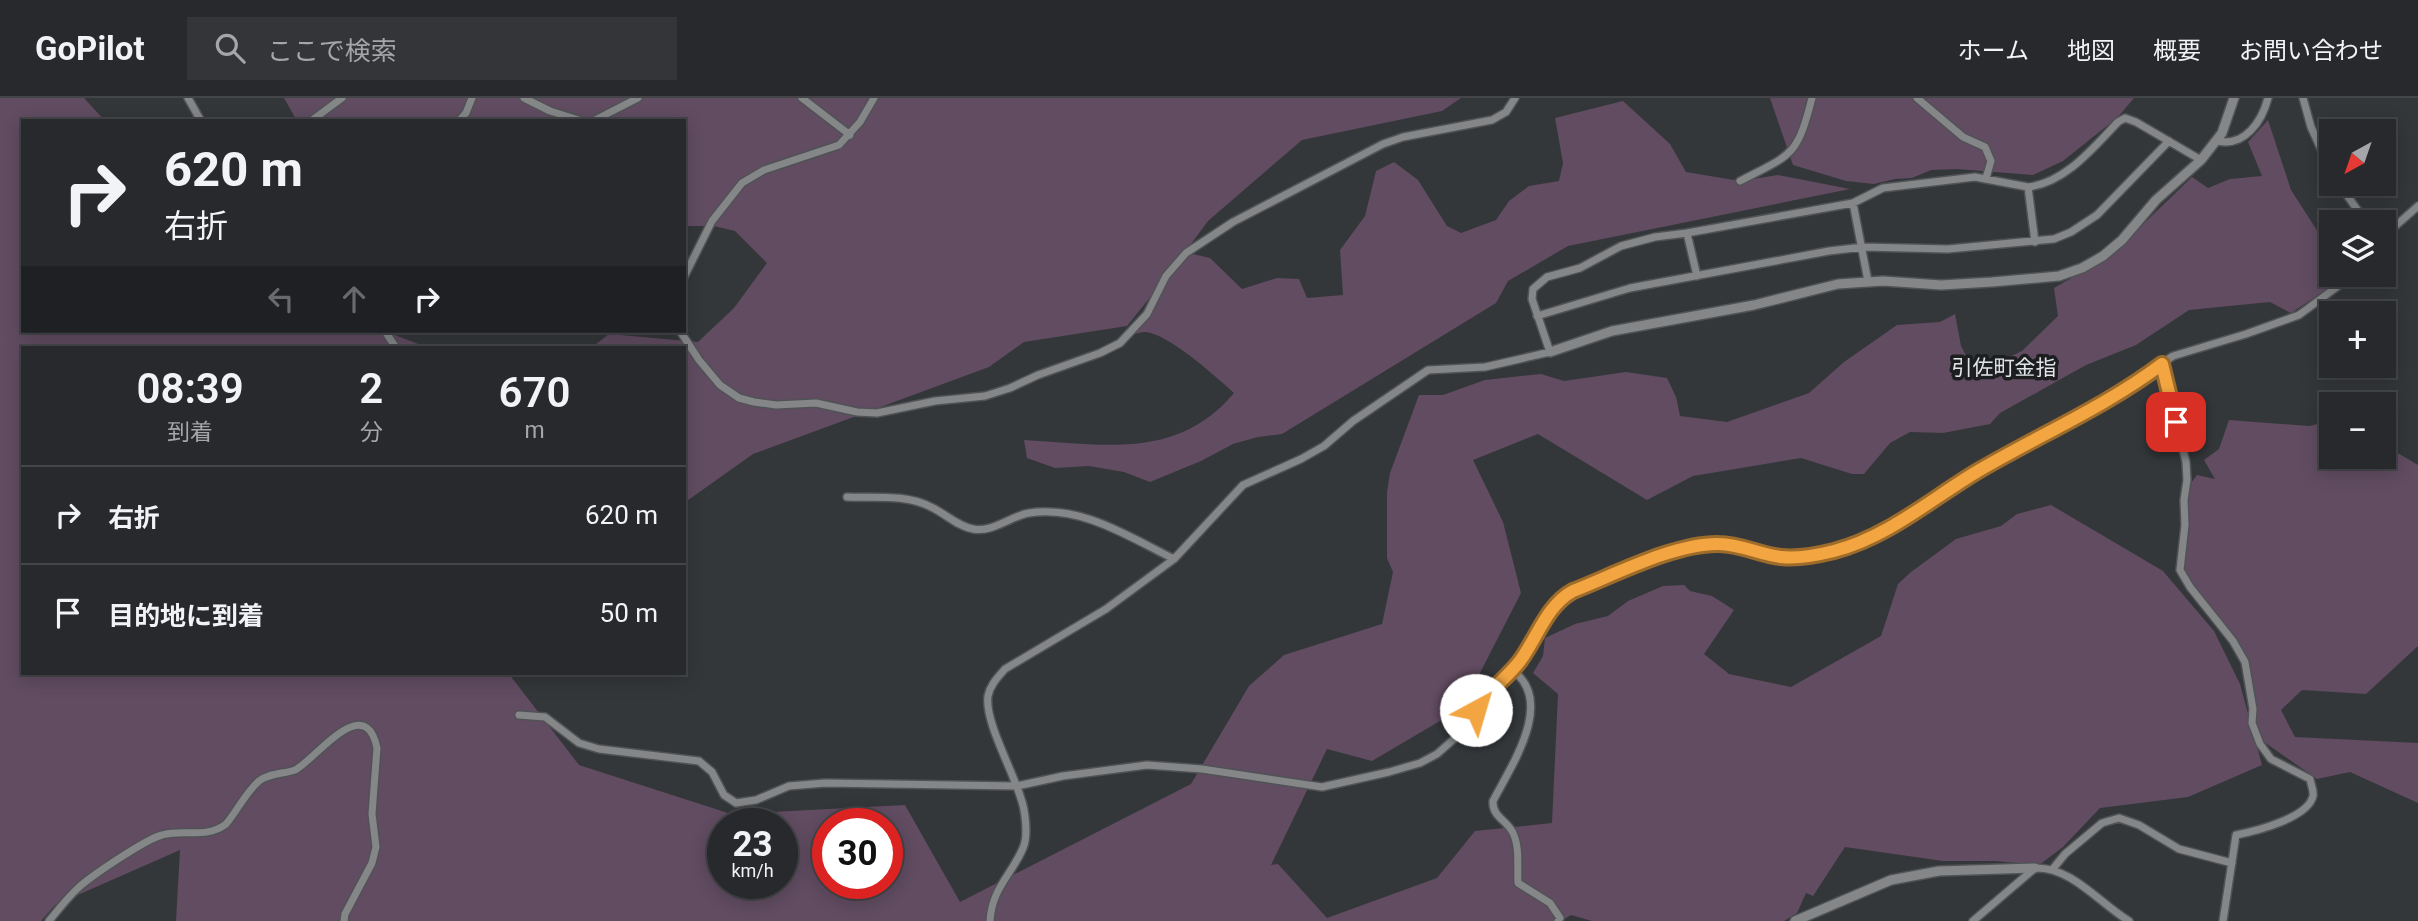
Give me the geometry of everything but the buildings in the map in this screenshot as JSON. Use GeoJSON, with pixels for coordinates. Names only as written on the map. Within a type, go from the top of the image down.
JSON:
{"type":"FeatureCollection","features":[{"type":"Feature","properties":{"kind":"street"},"geometry":{"type":"LineString","coordinates":[[188,98],[200,119]]}},
{"type":"Feature","properties":{"kind":"street"},"geometry":{"type":"LineString","coordinates":[[312,119],[342,98]]}},
{"type":"Feature","properties":{"kind":"street"},"geometry":{"type":"LineString","coordinates":[[461,119],[472,98]]}},
{"type":"Feature","properties":{"kind":"street"},"geometry":{"type":"LineString","coordinates":[[524,98],[550,111],[576,119]]}},
{"type":"Feature","properties":{"kind":"street"},"geometry":{"type":"LineString","coordinates":[[597,119],[638,98]]}},
{"type":"Feature","properties":{"kind":"street"},"geometry":{"type":"LineString","coordinates":[[802,98],[850,135]]}},
{"type":"Feature","properties":{"kind":"street"},"geometry":{"type":"LineString","coordinates":[[686,272],[712,221],[742,183],[764,170],[839,145],[850,135],[874,98]]}},
{"type":"Feature","properties":{"kind":"street"},"geometry":{"type":"LineString","coordinates":[[681,333],[720,385],[739,398],[754,402],[776,405],[816,403],[857,412],[877,413],[935,401],[985,396],[1120,343],[1147,314],[1167,276],[1186,253],[1233,222],[1383,144],[1403,136],[1492,120],[1506,112],[1515,98]]}},
{"type":"Feature","properties":{"kind":"street"},"geometry":{"type":"LineString","coordinates":[[1740,181],[1790,153],[1799,142],[1812,98]]}},
{"type":"Feature","properties":{"kind":"street"},"geometry":{"type":"LineString","coordinates":[[1917,98],[1963,137],[1985,148],[1991,161],[1986,178]]}},
{"type":"Feature","properties":{"kind":"street"},"geometry":{"type":"LineString","coordinates":[[990,921],[993,899],[1025,846],[1026,829],[1024,809],[1017,786],[991,714],[988,698],[993,682],[1005,669],[1106,609],[1174,559],[1243,485],[1324,446],[1353,421],[1428,370],[1485,367],[1550,352],[1612,331],[1754,305],[1838,284],[1868,281],[1941,285],[2048,278],[2082,268],[2103,256],[2122,240],[2156,200],[2218,141],[2234,98]]}},
{"type":"Feature","properties":{"kind":"street"},"geometry":{"type":"LineString","coordinates":[[2218,141],[2238,139],[2255,128],[2263,115],[2268,98]]}},
{"type":"Feature","properties":{"kind":"street"},"geometry":{"type":"LineString","coordinates":[[2303,98],[2319,145]]}},
{"type":"Feature","properties":{"kind":"street"},"geometry":{"type":"LineString","coordinates":[[1550,352],[1531,293],[1543,279],[1580,268],[1621,246],[1655,237],[1853,203],[1883,188],[1975,177],[2028,187],[2062,175],[2124,118],[2136,122],[2201,160]]}},
{"type":"Feature","properties":{"kind":"street"},"geometry":{"type":"LineString","coordinates":[[1537,316],[1630,288],[1863,247],[1948,249],[2054,239],[2098,215],[2169,141]]}},
{"type":"Feature","properties":{"kind":"street"},"geometry":{"type":"LineString","coordinates":[[2028,187],[2035,242]]}},
{"type":"Feature","properties":{"kind":"street"},"geometry":{"type":"LineString","coordinates":[[1853,203],[1868,281]]}},
{"type":"Feature","properties":{"kind":"street"},"geometry":{"type":"LineString","coordinates":[[2396,225],[2418,206]]}},
{"type":"Feature","properties":{"kind":"street"},"geometry":{"type":"LineString","coordinates":[[1687,233],[1697,276]]}},
{"type":"Feature","properties":{"kind":"street"},"geometry":{"type":"LineString","coordinates":[[519,715],[545,717],[579,743],[599,749],[699,761],[712,772],[724,795],[736,803],[756,800],[789,786],[825,783],[1017,786],[1073,774],[1147,765],[1202,769],[1310,786],[1335,786],[1420,763],[1437,754],[1460,733],[1486,694],[1512,670],[1553,607],[1562,597],[1573,591],[1678,550],[1706,545],[1720,544],[1783,558],[1852,546],[1893,526],[2020,447],[2084,415],[2173,356],[2299,315],[2337,287]]}},
{"type":"Feature","properties":{"kind":"street"},"geometry":{"type":"LineString","coordinates":[[2162,364],[2186,462],[2185,525],[2180,570],[2190,587],[2233,640],[2245,662],[2253,709],[2252,723],[2260,744],[2271,759],[2310,779],[2314,793],[2311,801],[2289,819],[2236,835],[2223,921]]}},
{"type":"Feature","properties":{"kind":"street"},"geometry":{"type":"LineString","coordinates":[[847,497],[913,499],[932,507],[957,524],[977,530],[1028,513],[1060,512],[1083,516],[1174,559]]}},
{"type":"Feature","properties":{"kind":"street"},"geometry":{"type":"LineString","coordinates":[[1512,670],[1526,682],[1532,702],[1531,710],[1511,768],[1492,807],[1515,836],[1518,883],[1550,903],[1560,918],[1558,921]]}},
{"type":"Feature","properties":{"kind":"street"},"geometry":{"type":"LineString","coordinates":[[49,921],[78,887],[139,846],[166,834],[196,834],[219,830],[259,781],[295,770],[344,729],[356,726],[368,730],[375,739],[377,748],[372,814],[376,847],[372,863],[345,914],[344,921]]}},
{"type":"Feature","properties":{"kind":"street"},"geometry":{"type":"LineString","coordinates":[[2052,870],[2065,854],[2102,823],[2119,818],[2139,825],[2179,849],[2232,863]]}},
{"type":"Feature","properties":{"kind":"street"},"geometry":{"type":"LineString","coordinates":[[1973,921],[2035,867]]}},
{"type":"Feature","properties":{"kind":"street"},"geometry":{"type":"LineString","coordinates":[[1795,921],[1891,880],[1939,871],[2035,867],[2065,874],[2129,921]]}},
{"type":"Feature","properties":{"kind":"shaded area"},"geometry":{"type":"Polygon","coordinates":[[[0,98],[84,98],[103,119],[21,119],[21,333],[389,333],[424,346],[21,346],[21,675],[510,675],[579,765],[712,808],[707,808],[707,899],[798,899],[798,811],[812,810],[812,899],[903,899],[903,808],[847,808],[905,805],[960,902],[1191,784],[1249,686],[1284,655],[1382,624],[1393,572],[1387,558],[1387,492],[1390,473],[1419,395],[1443,395],[1485,380],[1541,374],[1564,381],[1626,372],[1667,378],[1676,397],[1680,416],[1727,422],[1809,393],[1844,362],[1897,325],[1940,322],[1955,314],[1961,346],[1975,373],[2022,351],[2058,316],[2054,288],[2110,256],[2192,177],[2208,188],[2230,179],[2262,176],[2248,142],[2268,120],[2291,190],[2319,233],[2319,287],[2329,287],[2291,313],[2270,302],[2189,310],[2136,345],[2086,365],[2000,413],[1990,424],[1943,433],[1910,432],[1890,443],[1864,474],[1852,474],[1801,458],[1693,476],[1647,500],[1538,434],[1473,460],[1503,522],[1521,593],[1462,708],[1372,761],[1327,749],[1271,865],[1278,864],[1327,918],[1437,878],[1475,831],[1552,823],[1558,694],[1533,673],[1543,656],[1545,638],[1575,624],[1608,616],[1628,601],[1663,586],[1684,585],[1690,591],[1712,596],[1734,610],[1704,654],[1729,674],[1791,687],[1881,636],[1898,584],[1956,539],[2001,526],[2017,514],[2051,505],[2163,571],[2214,631],[2240,684],[2262,765],[2188,797],[2100,808],[2063,847],[2039,865],[1995,861],[1943,861],[1845,847],[1813,896],[1806,893],[1797,913],[1784,921],[1592,921],[1571,915],[1561,921],[176,921],[180,850],[55,905],[41,921],[0,921],[0,98]]]}},
{"type":"Feature","properties":{"kind":"shaded area"},"geometry":{"type":"Polygon","coordinates":[[[284,98],[1461,98],[1442,111],[1302,140],[1208,221],[1174,267],[1193,254],[1210,258],[1242,289],[1277,278],[1299,279],[1307,298],[1343,295],[1340,250],[1365,216],[1376,171],[1394,162],[1418,180],[1447,226],[1461,233],[1496,220],[1509,201],[1529,186],[1559,181],[1563,163],[1555,118],[1623,101],[1670,144],[1686,172],[1740,181],[1778,175],[1850,189],[1568,246],[1508,281],[1496,303],[1282,434],[1233,444],[1201,461],[1150,482],[1124,472],[1089,466],[1055,468],[1027,458],[1024,440],[1110,445],[1163,439],[1188,430],[1212,415],[1234,393],[1192,357],[1167,340],[1146,332],[1129,335],[1169,274],[1127,326],[1024,342],[989,367],[753,454],[686,502],[686,346],[594,346],[609,334],[698,342],[734,308],[767,263],[735,231],[714,226],[686,226],[686,119],[296,119],[284,98]]]}},
{"type":"Feature","properties":{"kind":"shaded area"},"geometry":{"type":"Polygon","coordinates":[[[1770,98],[2134,98],[2118,117],[2063,161],[2033,175],[1957,169],[1931,170],[1912,178],[1874,184],[1846,181],[1793,165],[1770,98]]]}},
{"type":"Feature","properties":{"kind":"shaded area"},"geometry":{"type":"Polygon","coordinates":[[[2229,420],[2309,426],[2319,424],[2319,469],[2396,469],[2396,452],[2418,465],[2418,646],[2366,694],[2302,690],[2281,710],[2295,737],[2418,743],[2418,803],[2350,772],[2317,779],[2257,737],[2241,654],[2180,570],[2188,535],[2188,487],[2197,475],[2215,479],[2204,460],[2219,449],[2229,420]]]}},
{"type":"Feature","properties":{"kind":"district","name":"引佐町金指"},"geometry":{"type":"Point","coordinates":[2004,368]}},
{"type":"Feature","properties":{"kind":"route"},"geometry":{"type":"LineString","coordinates":[[1476,710],[1486,694],[1521,660],[1553,607],[1562,597],[1573,591],[1678,550],[1706,545],[1720,544],[1783,558],[1852,546],[1893,526],[2020,447],[2084,415],[2162,364],[2176,422]]}}]}
